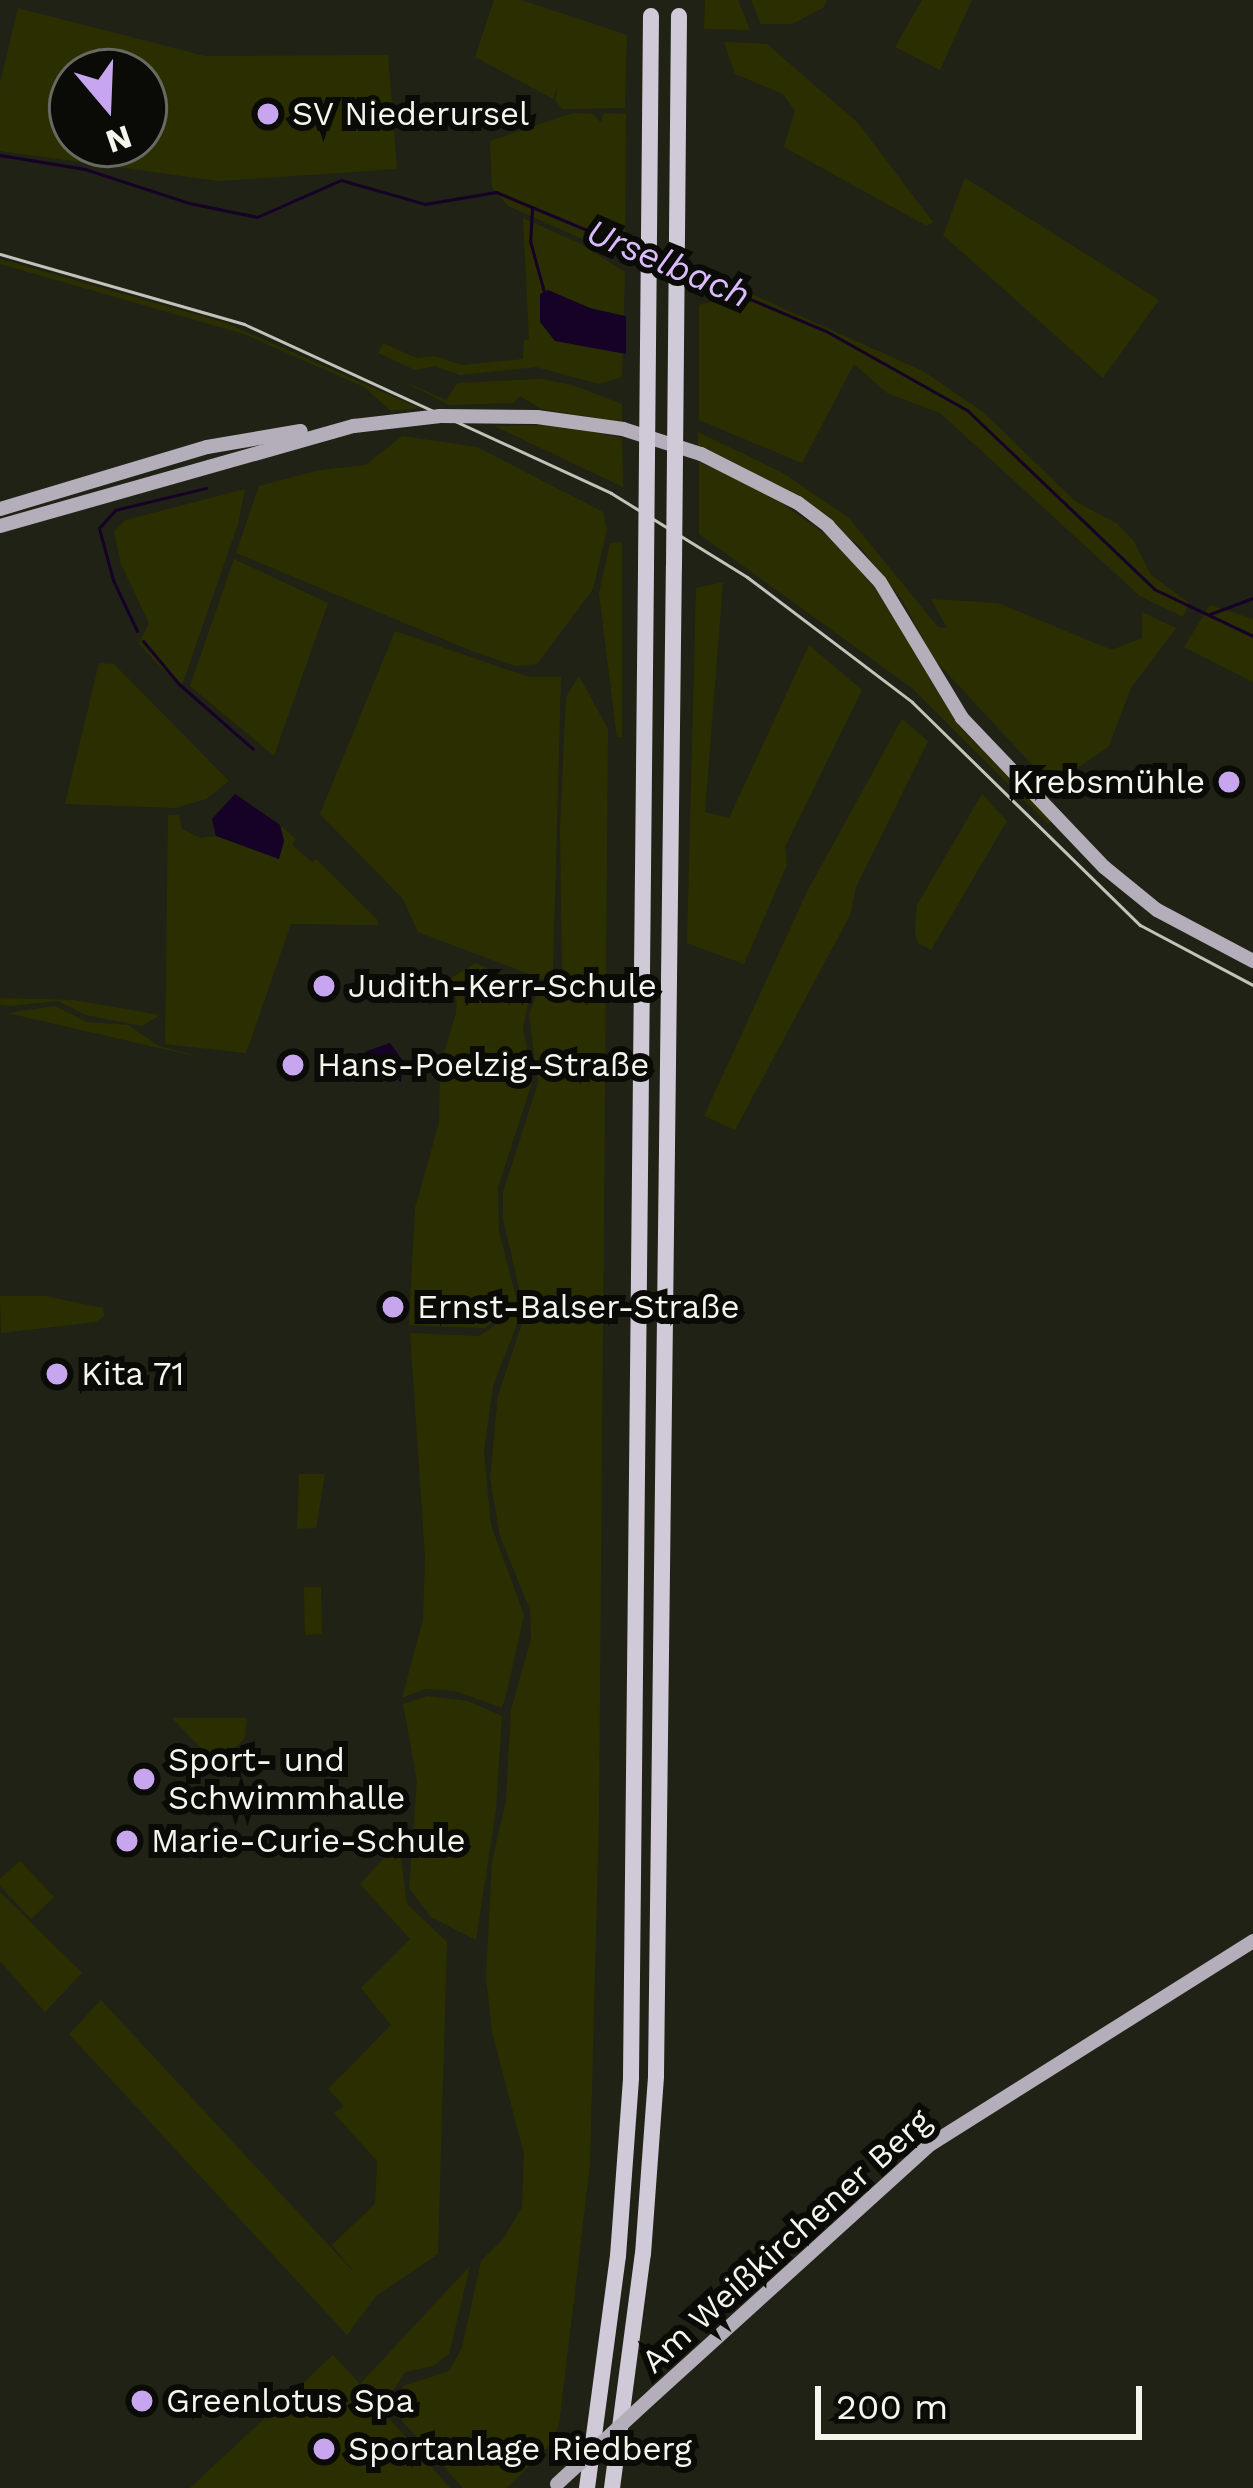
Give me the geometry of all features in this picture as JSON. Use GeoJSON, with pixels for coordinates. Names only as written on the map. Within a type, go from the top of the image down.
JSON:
{"type":"FeatureCollection","features":[{"type":"Feature","properties":{"kind":"highway"},"geometry":{"type":"LineString","coordinates":[[587,2488],[619,2257],[632,2077],[651,8]]}},
{"type":"Feature","properties":{"kind":"highway"},"geometry":{"type":"LineString","coordinates":[[612,2488],[643,2254],[656,2075],[679,8]]}},
{"type":"Feature","properties":{"kind":"main road"},"geometry":{"type":"LineString","coordinates":[[0,509],[207,447],[440,416],[537,417],[623,429],[701,454],[798,503],[828,526],[880,582],[962,718],[1104,867],[1157,910],[1253,961]]}},
{"type":"Feature","properties":{"kind":"main road"},"geometry":{"type":"LineString","coordinates":[[0,526],[354,426]]}},
{"type":"Feature","properties":{"kind":"main road","name":"Am Weißkirchener Berg"},"geometry":{"type":"LineString","coordinates":[[555,2486],[931,2144],[1253,1942]]}},
{"type":"Feature","properties":{"kind":"green space"},"geometry":{"type":"Polygon","coordinates":[[[494,0],[521,0],[627,35],[625,108],[562,109],[555,100],[559,84],[553,99],[475,57],[494,0]]]}},
{"type":"Feature","properties":{"kind":"green space"},"geometry":{"type":"Polygon","coordinates":[[[705,0],[738,0],[750,30],[704,29],[705,0]]]}},
{"type":"Feature","properties":{"kind":"green space"},"geometry":{"type":"Polygon","coordinates":[[[751,0],[827,0],[823,8],[792,24],[761,24],[751,0]]]}},
{"type":"Feature","properties":{"kind":"green space"},"geometry":{"type":"Polygon","coordinates":[[[922,0],[972,0],[940,70],[895,47],[922,0]]]}},
{"type":"Feature","properties":{"kind":"green space","name":"SV Niederursel"},"geometry":{"type":"Polygon","coordinates":[[[18,8],[205,56],[388,55],[397,169],[219,181],[124,168],[168,168],[168,48],[48,48],[48,158],[0,151],[0,83],[18,8]]]}},
{"type":"Feature","properties":{"kind":"green space"},"geometry":{"type":"Polygon","coordinates":[[[724,42],[767,44],[858,123],[933,222],[927,226],[784,147],[795,111],[783,94],[735,74],[724,42]]]}},
{"type":"Feature","properties":{"kind":"green space"},"geometry":{"type":"Polygon","coordinates":[[[573,113],[593,114],[601,123],[604,113],[626,114],[625,258],[508,206],[492,187],[490,141],[573,113]]]}},
{"type":"Feature","properties":{"kind":"green space"},"geometry":{"type":"Polygon","coordinates":[[[965,178],[1159,300],[1103,378],[943,235],[965,178]]]}},
{"type":"Feature","properties":{"kind":"green space"},"geometry":{"type":"Polygon","coordinates":[[[523,218],[581,244],[625,272],[622,377],[599,384],[536,367],[460,375],[435,366],[415,370],[378,353],[383,343],[416,358],[435,356],[462,365],[523,359],[524,340],[529,340],[523,218]]]}},
{"type":"Feature","properties":{"kind":"green space"},"geometry":{"type":"Polygon","coordinates":[[[0,259],[226,323],[419,408],[391,411],[364,387],[244,334],[0,264],[0,259]]]}},
{"type":"Feature","properties":{"kind":"green space"},"geometry":{"type":"Polygon","coordinates":[[[700,271],[923,371],[983,412],[1076,502],[1116,523],[1133,540],[1151,575],[1189,603],[1183,617],[1140,596],[940,413],[887,393],[854,364],[802,463],[699,420],[699,305],[710,302],[700,271]]]}},
{"type":"Feature","properties":{"kind":"green space"},"geometry":{"type":"Polygon","coordinates":[[[399,379],[446,400],[458,383],[542,379],[622,404],[622,422],[541,409],[520,396],[513,403],[449,405],[399,379]]]}},
{"type":"Feature","properties":{"kind":"green space"},"geometry":{"type":"Polygon","coordinates":[[[557,425],[622,438],[623,487],[494,426],[557,425]]]}},
{"type":"Feature","properties":{"kind":"green space"},"geometry":{"type":"Polygon","coordinates":[[[698,432],[783,473],[849,518],[938,627],[947,628],[931,599],[998,603],[1112,650],[1142,638],[1142,612],[1176,628],[1131,688],[1109,746],[1052,786],[934,659],[902,600],[860,547],[799,496],[698,447],[698,432]]]}},
{"type":"Feature","properties":{"kind":"green space"},"geometry":{"type":"Polygon","coordinates":[[[402,436],[477,447],[603,512],[607,530],[593,589],[537,664],[516,666],[472,651],[236,553],[259,486],[320,470],[366,465],[402,436]]]}},
{"type":"Feature","properties":{"kind":"green space"},"geometry":{"type":"Polygon","coordinates":[[[699,462],[769,494],[835,541],[882,597],[957,724],[1051,821],[1048,824],[912,688],[699,534],[699,462]]]}},
{"type":"Feature","properties":{"kind":"green space"},"geometry":{"type":"Polygon","coordinates":[[[245,489],[238,524],[181,688],[139,644],[149,623],[121,564],[114,531],[126,520],[245,489]]]}},
{"type":"Feature","properties":{"kind":"green space"},"geometry":{"type":"Polygon","coordinates":[[[622,542],[622,737],[617,737],[599,593],[610,543],[622,542]]]}},
{"type":"Feature","properties":{"kind":"green space"},"geometry":{"type":"Polygon","coordinates":[[[234,559],[328,603],[274,756],[190,686],[234,559]]]}},
{"type":"Feature","properties":{"kind":"green space"},"geometry":{"type":"Polygon","coordinates":[[[723,582],[705,812],[729,818],[809,645],[862,690],[785,847],[787,865],[744,964],[687,943],[696,588],[723,582]]]}},
{"type":"Feature","properties":{"kind":"green space"},"geometry":{"type":"Polygon","coordinates":[[[1210,605],[1253,619],[1253,682],[1184,647],[1210,605]]]}},
{"type":"Feature","properties":{"kind":"green space"},"geometry":{"type":"Polygon","coordinates":[[[395,631],[529,677],[561,677],[553,972],[548,981],[418,932],[403,899],[320,814],[395,631]]]}},
{"type":"Feature","properties":{"kind":"green space"},"geometry":{"type":"Polygon","coordinates":[[[99,663],[114,664],[229,781],[206,799],[175,808],[65,804],[99,663]]]}},
{"type":"Feature","properties":{"kind":"green space"},"geometry":{"type":"Polygon","coordinates":[[[579,676],[608,729],[599,1816],[590,2165],[559,2425],[551,2444],[507,2488],[463,2488],[402,2421],[398,2400],[403,2386],[449,2371],[462,2348],[481,2261],[503,2239],[522,2207],[524,2154],[492,2032],[486,1976],[492,1861],[506,1801],[511,1710],[531,1639],[530,1610],[500,1536],[490,1478],[498,1396],[525,1314],[503,1219],[503,1192],[538,1083],[529,1015],[536,996],[562,974],[560,830],[566,697],[579,676]]]}},
{"type":"Feature","properties":{"kind":"green space"},"geometry":{"type":"Polygon","coordinates":[[[902,719],[928,741],[856,887],[850,915],[735,1130],[704,1116],[807,892],[902,719]]]}},
{"type":"Feature","properties":{"kind":"green space"},"geometry":{"type":"Polygon","coordinates":[[[982,794],[1007,821],[931,950],[918,943],[917,905],[982,794]]]}},
{"type":"Feature","properties":{"kind":"green space"},"geometry":{"type":"Polygon","coordinates":[[[168,815],[179,815],[182,829],[200,838],[216,836],[278,859],[284,841],[280,825],[296,839],[292,845],[312,862],[316,859],[379,925],[291,924],[246,1053],[165,1044],[168,815]]]}},
{"type":"Feature","properties":{"kind":"green space"},"geometry":{"type":"Polygon","coordinates":[[[476,963],[531,990],[523,1028],[533,1080],[498,1187],[499,1232],[517,1301],[485,1328],[409,1325],[415,1208],[439,1123],[440,1067],[456,1013],[457,1000],[447,980],[476,963]]]}},
{"type":"Feature","properties":{"kind":"green space"},"geometry":{"type":"Polygon","coordinates":[[[0,998],[73,1000],[160,1015],[142,1026],[86,1015],[58,1001],[10,1006],[0,1005],[0,998]]]}},
{"type":"Feature","properties":{"kind":"green space"},"geometry":{"type":"Polygon","coordinates":[[[55,1006],[87,1022],[128,1025],[159,1046],[207,1059],[7,1013],[55,1006]]]}},
{"type":"Feature","properties":{"kind":"green space"},"geometry":{"type":"Polygon","coordinates":[[[0,1296],[45,1296],[103,1308],[104,1316],[96,1322],[1,1333],[0,1296]]]}},
{"type":"Feature","properties":{"kind":"green space"},"geometry":{"type":"Polygon","coordinates":[[[514,1312],[518,1321],[493,1386],[484,1452],[491,1525],[524,1615],[507,1691],[502,1708],[455,1691],[425,1689],[402,1698],[423,1620],[425,1556],[410,1333],[479,1336],[514,1312]]]}},
{"type":"Feature","properties":{"kind":"green space"},"geometry":{"type":"Polygon","coordinates":[[[299,1474],[325,1474],[316,1528],[297,1529],[299,1474]]]}},
{"type":"Feature","properties":{"kind":"green space"},"geometry":{"type":"Polygon","coordinates":[[[304,1587],[321,1587],[322,1634],[305,1635],[304,1587]]]}},
{"type":"Feature","properties":{"kind":"green space"},"geometry":{"type":"Polygon","coordinates":[[[428,1696],[468,1701],[502,1716],[496,1810],[476,1940],[431,1917],[409,1888],[417,1781],[403,1704],[428,1696]]]}},
{"type":"Feature","properties":{"kind":"green space"},"geometry":{"type":"Polygon","coordinates":[[[172,1718],[247,1718],[245,1738],[217,1765],[172,1718]]]}},
{"type":"Feature","properties":{"kind":"green space"},"geometry":{"type":"Polygon","coordinates":[[[399,1842],[407,1904],[447,1942],[438,2254],[376,2296],[347,2335],[69,2034],[101,2000],[358,2277],[332,2245],[375,2204],[377,2161],[334,2113],[344,2106],[328,2089],[391,2025],[361,1988],[410,1939],[360,1884],[399,1842]]]}},
{"type":"Feature","properties":{"kind":"green space"},"geometry":{"type":"Polygon","coordinates":[[[20,1861],[54,1897],[31,1919],[0,1886],[0,1879],[20,1861]]]}},
{"type":"Feature","properties":{"kind":"green space"},"geometry":{"type":"Polygon","coordinates":[[[0,1892],[82,1973],[45,2012],[0,1961],[0,1892]]]}},
{"type":"Feature","properties":{"kind":"green space","name":"Sportanlage Riedberg"},"geometry":{"type":"Polygon","coordinates":[[[470,2266],[449,2354],[433,2366],[405,2372],[381,2409],[450,2488],[190,2488],[333,2355],[360,2384],[470,2266]]]}},
{"type":"Feature","properties":{"kind":"shaded area"},"geometry":{"type":"Polygon","coordinates":[[[548,290],[590,308],[669,326],[637,356],[555,341],[540,322],[540,294],[548,290]]]}},
{"type":"Feature","properties":{"kind":"shaded area"},"geometry":{"type":"Polygon","coordinates":[[[235,794],[280,825],[284,841],[279,859],[216,836],[212,819],[235,794]]]}},
{"type":"Feature","properties":{"kind":"shaded area"},"geometry":{"type":"Polygon","coordinates":[[[390,1043],[403,1061],[401,1082],[373,1064],[337,1074],[367,1051],[390,1043]]]}},
{"type":"Feature","properties":{"kind":"pier"},"geometry":{"type":"Polygon","coordinates":[[[626,309],[671,320],[677,348],[638,362],[626,361],[626,309]]]}},
{"type":"Feature","properties":{"kind":"waterway","name":"Urselbach"},"geometry":{"type":"LineString","coordinates":[[0,155],[85,169],[189,203],[257,217],[341,180],[425,204],[496,192],[644,254]]}},
{"type":"Feature","properties":{"kind":"waterway"},"geometry":{"type":"LineString","coordinates":[[532,207],[530,241],[544,292]]}},
{"type":"Feature","properties":{"kind":"waterway","name":"Urselbach"},"geometry":{"type":"LineString","coordinates":[[686,272],[826,331],[967,410],[1154,589],[1253,636]]}},
{"type":"Feature","properties":{"kind":"waterway"},"geometry":{"type":"LineString","coordinates":[[137,631],[113,580],[99,528],[115,510],[206,488]]}},
{"type":"Feature","properties":{"kind":"waterway"},"geometry":{"type":"LineString","coordinates":[[1210,614],[1253,598]]}},
{"type":"Feature","properties":{"kind":"waterway"},"geometry":{"type":"LineString","coordinates":[[143,641],[179,684],[253,749]]}},
{"type":"Feature","properties":{"kind":"tram line"},"geometry":{"type":"LineString","coordinates":[[0,254],[244,324],[611,493],[747,577],[912,702],[1140,925],[1253,985]]}},
{"type":"Feature","properties":{"kind":"place","name":"SV Niederursel"},"geometry":{"type":"Point","coordinates":[268,114]}},
{"type":"Feature","properties":{"kind":"place","name":"Krebsmühle"},"geometry":{"type":"Point","coordinates":[1229,782]}},
{"type":"Feature","properties":{"kind":"place","name":"Judith-Kerr-Schule"},"geometry":{"type":"Point","coordinates":[324,986]}},
{"type":"Feature","properties":{"kind":"place","name":"Hans-Poelzig-Straße"},"geometry":{"type":"Point","coordinates":[293,1065]}},
{"type":"Feature","properties":{"kind":"place","name":"Ernst-Balser-Straße"},"geometry":{"type":"Point","coordinates":[393,1307]}},
{"type":"Feature","properties":{"kind":"place","name":"Kita 71"},"geometry":{"type":"Point","coordinates":[57,1374]}},
{"type":"Feature","properties":{"kind":"place","name":"Sport- und Schwimmhalle"},"geometry":{"type":"Point","coordinates":[144,1779]}},
{"type":"Feature","properties":{"kind":"place","name":"Marie-Curie-Schule"},"geometry":{"type":"Point","coordinates":[127,1841]}},
{"type":"Feature","properties":{"kind":"place","name":"Greenlotus Spa"},"geometry":{"type":"Point","coordinates":[142,2401]}},
{"type":"Feature","properties":{"kind":"place","name":"Sportanlage Riedberg"},"geometry":{"type":"Point","coordinates":[324,2449]}}]}
